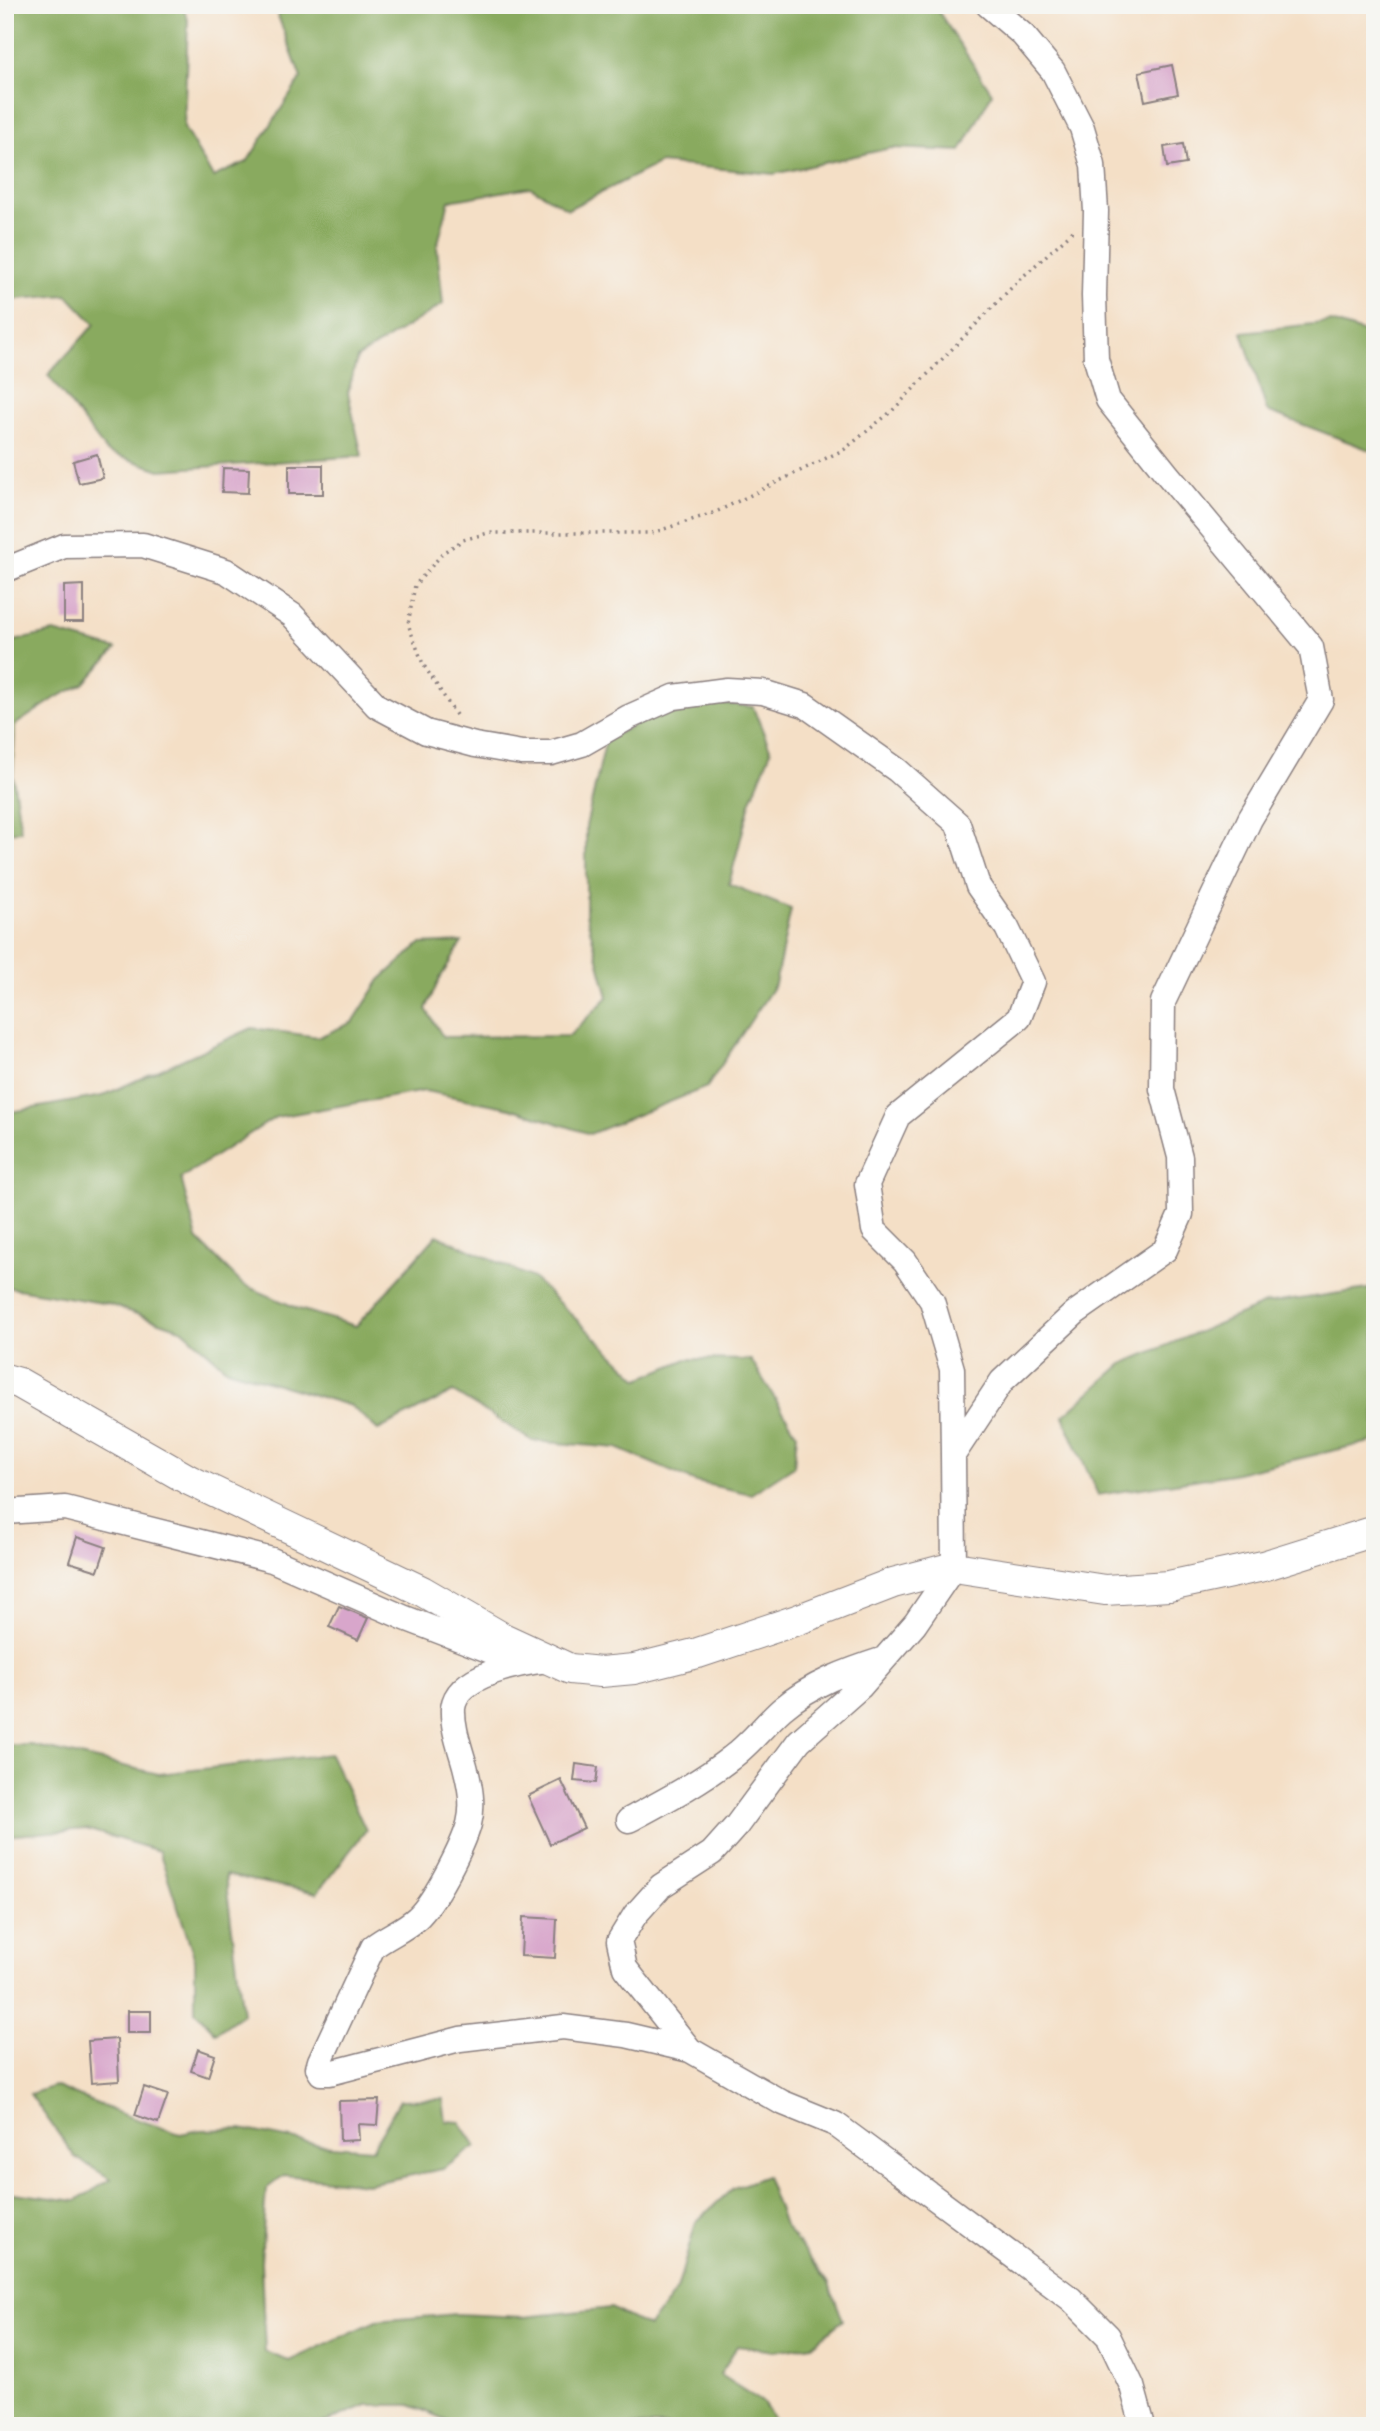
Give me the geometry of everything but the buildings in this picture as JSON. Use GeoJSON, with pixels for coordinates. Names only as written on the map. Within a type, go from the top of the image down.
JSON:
{"type":"FeatureCollection","features":[{"type":"Feature","properties":{"kind":"street"},"geometry":{"type":"LineString","coordinates":[[953,1455],[1002,1381],[1075,1313],[1165,1250],[1181,1214],[1180,1157],[1162,1089],[1163,1002],[1250,819],[1321,700],[1311,647],[1108,400],[1096,359],[1096,211],[1093,165],[1082,128],[1053,71],[1023,35],[988,5]]}},
{"type":"Feature","properties":{"kind":"street"},"geometry":{"type":"LineString","coordinates":[[5,569],[64,545],[144,545],[226,571],[292,615],[377,706],[426,732],[475,745],[522,753],[551,753],[582,744],[629,717],[674,697],[727,690],[763,692],[805,705],[897,770],[958,824],[978,886],[1007,928],[1032,982],[1019,1018],[898,1116],[867,1184],[874,1230],[905,1261],[932,1301],[952,1369],[954,1567],[915,1624],[840,1706],[799,1741],[737,1825],[712,1853],[661,1886],[635,1915],[619,1941],[625,1968],[690,2050]]}},
{"type":"Feature","properties":{"kind":"street"},"geometry":{"type":"LineString","coordinates":[[5,1379],[19,1383],[189,1480],[422,1591],[503,1638],[535,1661]]}},
{"type":"Feature","properties":{"kind":"street"},"geometry":{"type":"LineString","coordinates":[[5,1512],[65,1508],[272,1560],[405,1618],[535,1661],[570,1669],[601,1672],[634,1669],[698,1653],[797,1620],[893,1583],[954,1567],[1105,1590],[1169,1586],[1263,1566],[1375,1531]]}},
{"type":"Feature","properties":{"kind":"street"},"geometry":{"type":"LineString","coordinates":[[629,1819],[702,1781],[735,1756],[783,1709],[816,1686],[845,1671],[884,1659]]}},
{"type":"Feature","properties":{"kind":"street"},"geometry":{"type":"LineString","coordinates":[[535,1661],[476,1680],[460,1692],[453,1705],[454,1723],[471,1789],[469,1823],[464,1838],[428,1908],[373,1947],[320,2061],[318,2068],[321,2073],[460,2039],[564,2027],[626,2035],[690,2050],[781,2102],[835,2124],[1071,2299],[1108,2336],[1132,2386],[1143,2426]]}},
{"type":"Feature","properties":{"kind":"path"},"geometry":{"type":"LineString","coordinates":[[475,745],[423,664],[408,624],[415,586],[444,552],[463,540],[488,533],[652,533],[716,512],[845,449],[892,411],[1017,282],[1096,211]]}},
{"type":"Feature","properties":{"kind":"green space"},"geometry":{"type":"Polygon","coordinates":[[[5,5],[182,5],[188,20],[184,128],[213,177],[247,162],[301,78],[274,5],[934,5],[992,93],[961,151],[891,148],[774,174],[660,163],[568,209],[530,187],[449,201],[437,247],[443,304],[357,358],[348,393],[362,456],[160,470],[107,452],[48,375],[95,324],[67,295],[5,300],[5,5]]]}},
{"type":"Feature","properties":{"kind":"green space"},"geometry":{"type":"Polygon","coordinates":[[[1331,322],[1375,336],[1375,452],[1267,411],[1242,332],[1331,322]]]}},
{"type":"Feature","properties":{"kind":"green space"},"geometry":{"type":"Polygon","coordinates":[[[54,632],[116,649],[84,684],[57,697],[15,725],[13,777],[21,831],[5,832],[5,643],[54,632]]]}},
{"type":"Feature","properties":{"kind":"green space"},"geometry":{"type":"Polygon","coordinates":[[[686,699],[753,707],[771,751],[750,803],[729,884],[791,909],[775,984],[707,1087],[590,1134],[510,1108],[425,1091],[276,1117],[181,1178],[197,1239],[242,1284],[299,1309],[356,1326],[437,1235],[533,1278],[639,1379],[687,1359],[751,1360],[797,1434],[794,1466],[751,1494],[696,1482],[617,1448],[533,1441],[453,1392],[378,1430],[351,1406],[227,1369],[183,1330],[108,1304],[5,1287],[5,1113],[102,1096],[252,1028],[319,1037],[353,1022],[380,980],[420,944],[462,942],[439,980],[426,1009],[443,1037],[569,1036],[608,997],[586,914],[586,826],[606,739],[686,699]]]}},
{"type":"Feature","properties":{"kind":"green space"},"geometry":{"type":"Polygon","coordinates":[[[1375,1288],[1375,1441],[1232,1474],[1098,1495],[1063,1416],[1122,1364],[1265,1304],[1375,1288]]]}},
{"type":"Feature","properties":{"kind":"green space"},"geometry":{"type":"Polygon","coordinates":[[[5,1745],[31,1745],[159,1774],[330,1754],[366,1830],[317,1893],[225,1875],[243,2014],[216,2033],[195,2011],[195,1959],[159,1851],[86,1829],[5,1836],[5,1745]]]}},
{"type":"Feature","properties":{"kind":"green space"},"geometry":{"type":"Polygon","coordinates":[[[54,2086],[124,2115],[180,2134],[200,2130],[241,2129],[320,2145],[372,2149],[400,2100],[443,2099],[446,2121],[460,2122],[476,2146],[443,2169],[367,2184],[284,2175],[266,2189],[261,2262],[265,2352],[289,2361],[376,2321],[456,2314],[524,2317],[611,2308],[648,2327],[677,2290],[696,2222],[733,2188],[766,2176],[784,2225],[828,2282],[843,2320],[812,2345],[775,2351],[737,2346],[720,2375],[762,2402],[779,2426],[461,2426],[410,2405],[367,2405],[316,2426],[5,2426],[5,2192],[76,2201],[111,2179],[75,2157],[30,2094],[54,2086]]]}}]}
